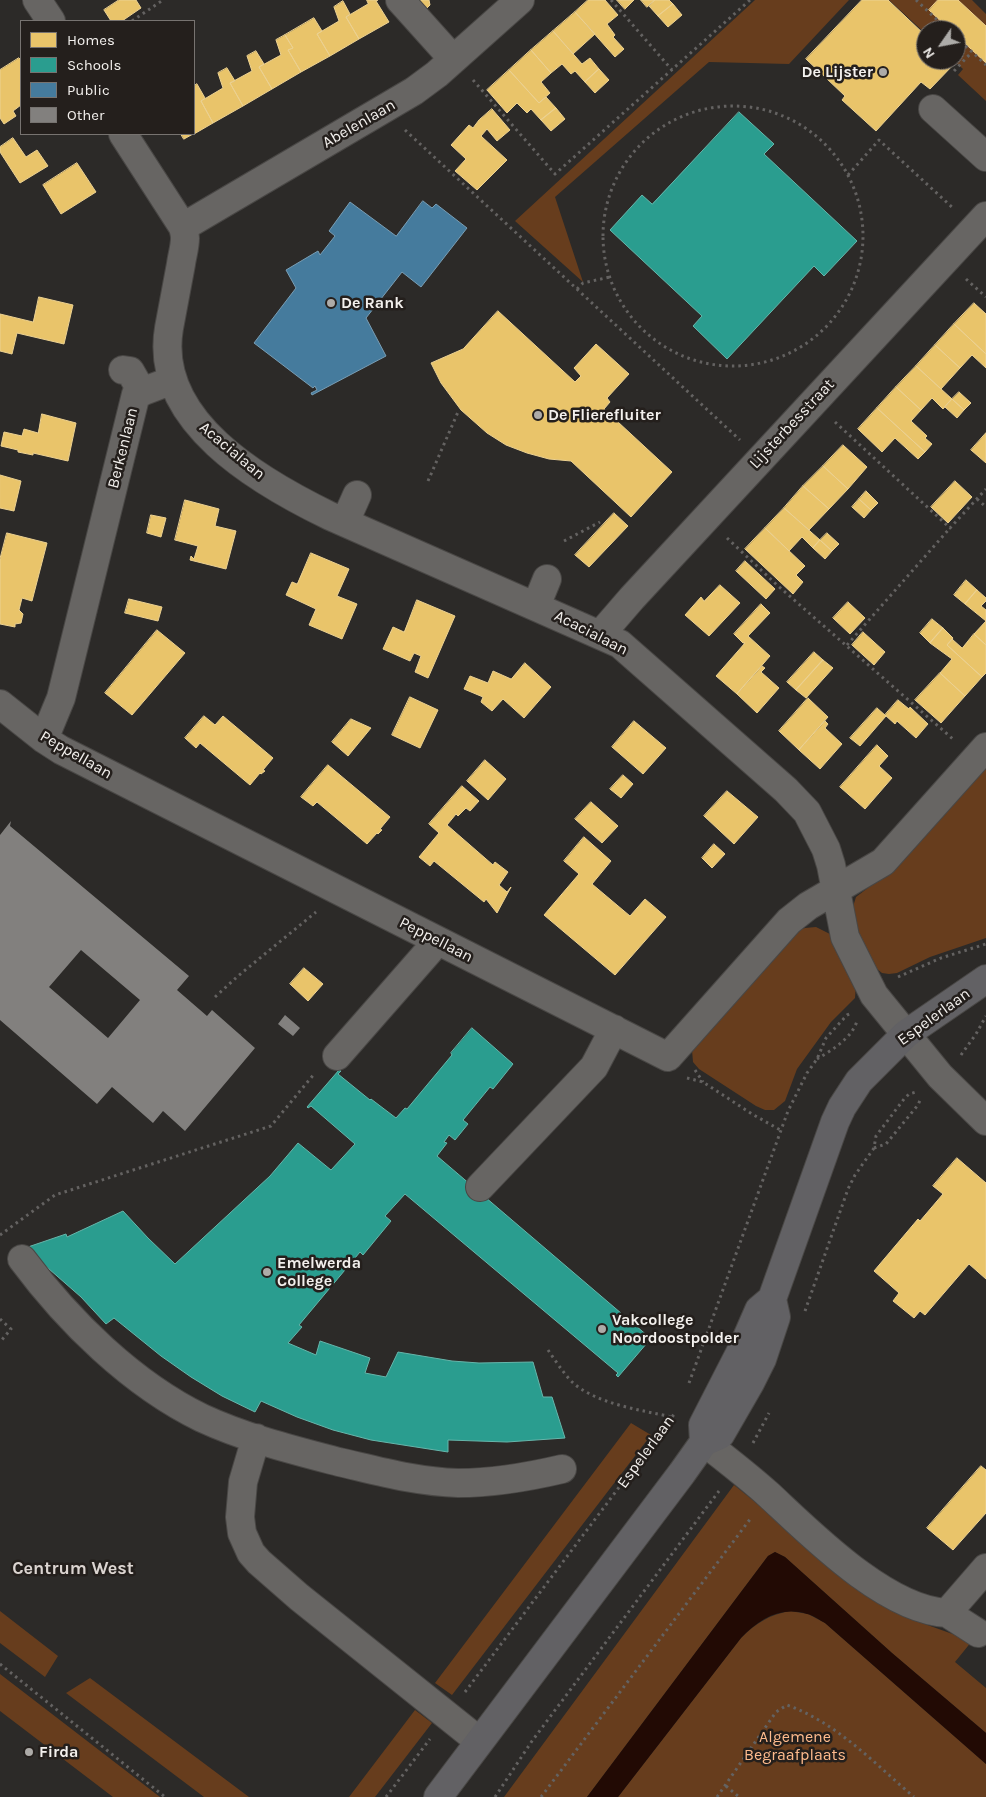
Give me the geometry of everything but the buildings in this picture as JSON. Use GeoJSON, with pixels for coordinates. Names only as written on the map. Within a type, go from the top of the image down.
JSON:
{"type":"FeatureCollection","features":[{"type":"Feature","properties":{"kind":"main road","name":"Espelerlaan"},"geometry":{"type":"LineString","coordinates":[[438,1797],[704,1442],[720,1435],[762,1359],[776,1317],[772,1299],[835,1122],[842,1107],[859,1081],[906,1034],[986,979]]}},
{"type":"Feature","properties":{"kind":"street"},"geometry":{"type":"LineString","coordinates":[[37,0],[50,20]]}},
{"type":"Feature","properties":{"kind":"street"},"geometry":{"type":"LineString","coordinates":[[400,0],[461,68]]}},
{"type":"Feature","properties":{"kind":"street","name":"Abelenlaan"},"geometry":{"type":"LineString","coordinates":[[182,227],[404,98],[426,83],[461,68],[520,0]]}},
{"type":"Feature","properties":{"kind":"street"},"geometry":{"type":"LineString","coordinates":[[934,109],[986,157]]}},
{"type":"Feature","properties":{"kind":"street"},"geometry":{"type":"LineString","coordinates":[[124,135],[182,227],[185,238],[168,340],[168,362],[173,380]]}},
{"type":"Feature","properties":{"kind":"street","name":"Lijsterbesstraat"},"geometry":{"type":"LineString","coordinates":[[600,635],[632,598],[986,216]]}},
{"type":"Feature","properties":{"kind":"street"},"geometry":{"type":"LineString","coordinates":[[123,370],[130,371],[142,392]]}},
{"type":"Feature","properties":{"kind":"street","name":"Berkenlaan"},"geometry":{"type":"LineString","coordinates":[[44,739],[61,698],[136,394],[173,380]]}},
{"type":"Feature","properties":{"kind":"street","name":"Acacialaan"},"geometry":{"type":"LineString","coordinates":[[173,380],[180,399],[194,420],[235,458],[255,473],[298,500],[617,643],[632,653],[798,801],[812,819],[826,849],[845,936],[861,972],[874,995],[940,1076],[986,1121]]}},
{"type":"Feature","properties":{"kind":"street"},"geometry":{"type":"LineString","coordinates":[[345,522],[357,495]]}},
{"type":"Feature","properties":{"kind":"street"},"geometry":{"type":"LineString","coordinates":[[536,606],[547,579]]}},
{"type":"Feature","properties":{"kind":"street","name":"Peppellaan"},"geometry":{"type":"LineString","coordinates":[[0,704],[44,739],[87,764],[668,1057],[789,921],[808,906],[836,890]]}},
{"type":"Feature","properties":{"kind":"street"},"geometry":{"type":"LineString","coordinates":[[836,890],[882,862],[986,747]]}},
{"type":"Feature","properties":{"kind":"street"},"geometry":{"type":"LineString","coordinates":[[337,1056],[429,951],[435,940]]}},
{"type":"Feature","properties":{"kind":"street"},"geometry":{"type":"LineString","coordinates":[[480,1187],[594,1067],[614,1029]]}},
{"type":"Feature","properties":{"kind":"street"},"geometry":{"type":"LineString","coordinates":[[22,1259],[61,1307],[128,1369],[164,1396],[203,1418],[306,1454],[377,1472],[421,1480],[457,1483],[487,1482],[520,1478],[562,1469]]}},
{"type":"Feature","properties":{"kind":"street"},"geometry":{"type":"LineString","coordinates":[[256,1438],[243,1482],[240,1517],[242,1533],[251,1553],[258,1562],[299,1597],[480,1741]]}},
{"type":"Feature","properties":{"kind":"street"},"geometry":{"type":"LineString","coordinates":[[704,1442],[737,1468],[864,1578],[894,1596],[936,1613],[947,1613],[978,1633]]}},
{"type":"Feature","properties":{"kind":"street"},"geometry":{"type":"LineString","coordinates":[[947,1613],[986,1568]]}},
{"type":"Feature","properties":{"kind":"path"},"geometry":{"type":"LineString","coordinates":[[134,20],[164,0]]}},
{"type":"Feature","properties":{"kind":"path"},"geometry":{"type":"LineString","coordinates":[[611,0],[672,70]]}},
{"type":"Feature","properties":{"kind":"path"},"geometry":{"type":"LineString","coordinates":[[461,68],[555,174],[750,0]]}},
{"type":"Feature","properties":{"kind":"path"},"geometry":{"type":"LineString","coordinates":[[916,0],[937,20]]}},
{"type":"Feature","properties":{"kind":"path"},"geometry":{"type":"LineString","coordinates":[[966,46],[986,65]]}},
{"type":"Feature","properties":{"kind":"path"},"geometry":{"type":"LineString","coordinates":[[954,71],[972,52]]}},
{"type":"Feature","properties":{"kind":"path"},"geometry":{"type":"LineString","coordinates":[[728,106],[746,106],[782,115],[813,133],[827,146],[848,175],[861,209],[863,227],[863,245],[855,281],[839,313],[814,339],[799,349],[765,363],[729,366],[693,360],[676,353],[653,339],[633,320],[623,305],[610,277],[604,254],[603,236],[608,200],[622,167],[646,139],[660,128],[676,119],[710,108],[728,106]]}},
{"type":"Feature","properties":{"kind":"path"},"geometry":{"type":"LineString","coordinates":[[412,137],[747,446]]}},
{"type":"Feature","properties":{"kind":"path"},"geometry":{"type":"LineString","coordinates":[[848,175],[880,140],[956,211]]}},
{"type":"Feature","properties":{"kind":"path"},"geometry":{"type":"LineString","coordinates":[[577,290],[583,283],[610,277]]}},
{"type":"Feature","properties":{"kind":"path"},"geometry":{"type":"LineString","coordinates":[[966,279],[986,298]]}},
{"type":"Feature","properties":{"kind":"path"},"geometry":{"type":"LineString","coordinates":[[428,480],[458,412]]}},
{"type":"Feature","properties":{"kind":"path"},"geometry":{"type":"LineString","coordinates":[[834,421],[950,528]]}},
{"type":"Feature","properties":{"kind":"path"},"geometry":{"type":"LineString","coordinates":[[846,646],[986,489]]}},
{"type":"Feature","properties":{"kind":"path"},"geometry":{"type":"LineString","coordinates":[[977,499],[986,508]]}},
{"type":"Feature","properties":{"kind":"path"},"geometry":{"type":"LineString","coordinates":[[564,541],[600,522]]}},
{"type":"Feature","properties":{"kind":"path"},"geometry":{"type":"LineString","coordinates":[[726,538],[958,743]]}},
{"type":"Feature","properties":{"kind":"path"},"geometry":{"type":"LineString","coordinates":[[215,997],[318,910]]}},
{"type":"Feature","properties":{"kind":"path"},"geometry":{"type":"LineString","coordinates":[[891,981],[933,962],[986,944]]}},
{"type":"Feature","properties":{"kind":"path"},"geometry":{"type":"LineString","coordinates":[[688,1384],[788,1111],[807,1073],[817,1059],[826,1038],[847,1015]]}},
{"type":"Feature","properties":{"kind":"path"},"geometry":{"type":"LineString","coordinates":[[958,1059],[986,1016]]}},
{"type":"Feature","properties":{"kind":"path"},"geometry":{"type":"LineString","coordinates":[[817,1059],[837,1048],[856,1026]]}},
{"type":"Feature","properties":{"kind":"path"},"geometry":{"type":"LineString","coordinates":[[0,1236],[55,1194],[271,1126],[328,1057],[337,1056]]}},
{"type":"Feature","properties":{"kind":"path"},"geometry":{"type":"LineString","coordinates":[[694,1069],[703,1082]]}},
{"type":"Feature","properties":{"kind":"path"},"geometry":{"type":"LineString","coordinates":[[687,1078],[703,1082],[782,1131]]}},
{"type":"Feature","properties":{"kind":"path"},"geometry":{"type":"LineString","coordinates":[[909,1094],[876,1136],[874,1148],[886,1144],[918,1105]]}},
{"type":"Feature","properties":{"kind":"path"},"geometry":{"type":"LineString","coordinates":[[0,1319],[11,1329],[0,1342]]}},
{"type":"Feature","properties":{"kind":"path"},"geometry":{"type":"LineString","coordinates":[[548,1350],[572,1381],[592,1395],[626,1407],[672,1417]]}},
{"type":"Feature","properties":{"kind":"path","name":"Espelerlaan"},"geometry":{"type":"LineString","coordinates":[[386,1797],[679,1407]]}},
{"type":"Feature","properties":{"kind":"path"},"geometry":{"type":"LineString","coordinates":[[495,1797],[532,1741],[737,1468]]}},
{"type":"Feature","properties":{"kind":"path"},"geometry":{"type":"LineString","coordinates":[[541,1797],[756,1512]]}},
{"type":"Feature","properties":{"kind":"path"},"geometry":{"type":"LineString","coordinates":[[0,1664],[165,1797]]}},
{"type":"Feature","properties":{"kind":"path"},"geometry":{"type":"LineString","coordinates":[[717,1797],[776,1712],[787,1705],[806,1712],[834,1729],[914,1797]]}},
{"type":"Feature","properties":{"kind":"path"},"geometry":{"type":"LineString","coordinates":[[726,1786],[739,1797]]}},
{"type":"Feature","properties":{"kind":"green space"},"geometry":{"type":"Polygon","coordinates":[[[755,0],[849,0],[789,64],[709,62],[555,197],[583,282],[515,221],[755,0]]]}},
{"type":"Feature","properties":{"kind":"green space"},"geometry":{"type":"Polygon","coordinates":[[[889,0],[972,0],[986,14],[986,101],[958,75],[962,70],[966,70],[966,20],[916,20],[916,25],[889,0]]]}},
{"type":"Feature","properties":{"kind":"green space"},"geometry":{"type":"Polygon","coordinates":[[[986,763],[986,938],[930,957],[897,973],[882,973],[872,965],[855,925],[852,910],[856,897],[890,871],[986,763]]]}},
{"type":"Feature","properties":{"kind":"green space"},"geometry":{"type":"Polygon","coordinates":[[[816,927],[830,934],[856,984],[855,998],[831,1022],[797,1069],[785,1101],[774,1110],[765,1110],[699,1069],[693,1062],[692,1050],[796,931],[816,927]]]}},
{"type":"Feature","properties":{"kind":"green space"},"geometry":{"type":"Polygon","coordinates":[[[631,1423],[651,1435],[452,1695],[435,1683],[631,1423]]]}},
{"type":"Feature","properties":{"kind":"green space"},"geometry":{"type":"Polygon","coordinates":[[[734,1485],[880,1602],[922,1623],[972,1641],[955,1662],[986,1688],[986,1733],[892,1653],[785,1557],[775,1552],[768,1556],[587,1797],[504,1797],[734,1485]]]}},
{"type":"Feature","properties":{"kind":"green space"},"geometry":{"type":"Polygon","coordinates":[[[0,1611],[58,1656],[45,1677],[0,1643],[0,1611]]]}},
{"type":"Feature","properties":{"kind":"green space","name":"Algemene Begraafplaats"},"geometry":{"type":"Polygon","coordinates":[[[790,1611],[808,1614],[825,1623],[986,1764],[986,1797],[618,1797],[741,1638],[763,1620],[790,1611]]]}},
{"type":"Feature","properties":{"kind":"green space"},"geometry":{"type":"Polygon","coordinates":[[[0,1674],[160,1797],[113,1797],[0,1711],[0,1674]]]}},
{"type":"Feature","properties":{"kind":"green space"},"geometry":{"type":"Polygon","coordinates":[[[90,1678],[249,1797],[204,1797],[66,1693],[90,1678]]]}},
{"type":"Feature","properties":{"kind":"green space"},"geometry":{"type":"Polygon","coordinates":[[[415,1710],[432,1723],[375,1797],[349,1797],[415,1710]]]}},
{"type":"Feature","properties":{"kind":"shaded area"},"geometry":{"type":"Polygon","coordinates":[[[775,1552],[785,1557],[892,1653],[986,1733],[986,1764],[825,1623],[814,1616],[788,1612],[779,1613],[763,1620],[741,1638],[618,1797],[587,1797],[768,1556],[775,1552]]]}},
{"type":"Feature","properties":{"kind":"place","name":"De Lijster"},"geometry":{"type":"Point","coordinates":[883,72]}},
{"type":"Feature","properties":{"kind":"place","name":"De Rank"},"geometry":{"type":"Point","coordinates":[331,303]}},
{"type":"Feature","properties":{"kind":"place","name":"De Flierefluiter"},"geometry":{"type":"Point","coordinates":[538,415]}},
{"type":"Feature","properties":{"kind":"place","name":"Emelwerda College"},"geometry":{"type":"Point","coordinates":[267,1272]}},
{"type":"Feature","properties":{"kind":"place","name":"Vakcollege Noordoostpolder"},"geometry":{"type":"Point","coordinates":[602,1329]}},
{"type":"Feature","properties":{"kind":"place","name":"Firda"},"geometry":{"type":"Point","coordinates":[29,1752]}},
{"type":"Feature","properties":{"kind":"district","name":"Centrum West"},"geometry":{"type":"Point","coordinates":[73,1569]}}]}
